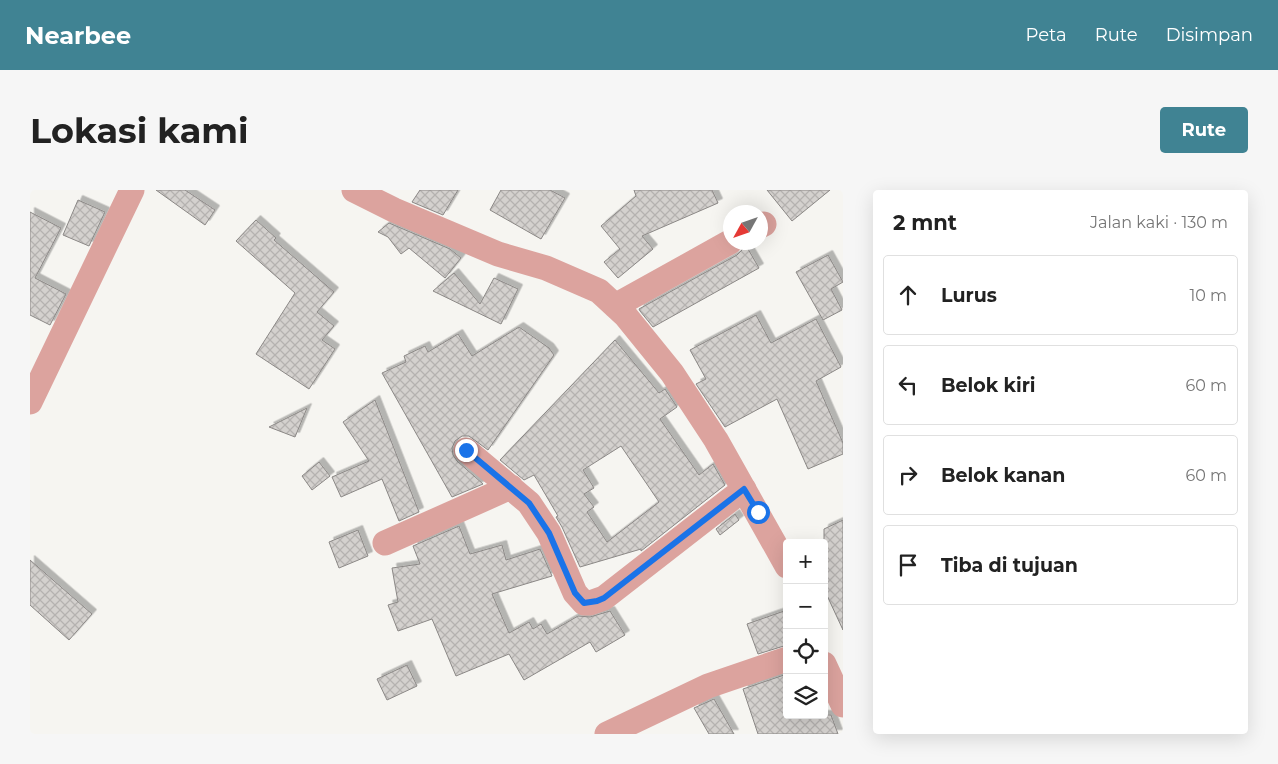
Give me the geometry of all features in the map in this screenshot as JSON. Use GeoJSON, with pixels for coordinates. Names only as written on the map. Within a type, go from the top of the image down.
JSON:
{"type":"FeatureCollection","features":[{"type":"Feature","properties":{"kind":"street"},"geometry":{"type":"LineString","coordinates":[[30,402],[132,190]]}},
{"type":"Feature","properties":{"kind":"street"},"geometry":{"type":"LineString","coordinates":[[354,190],[394,210],[498,254],[546,268],[599,291],[625,315],[672,373],[716,440],[783,559]]}},
{"type":"Feature","properties":{"kind":"street"},"geometry":{"type":"LineString","coordinates":[[615,306],[723,246]]}},
{"type":"Feature","properties":{"kind":"street"},"geometry":{"type":"LineString","coordinates":[[466,450],[529,503],[549,533],[575,593],[584,603],[604,598],[744,489]]}},
{"type":"Feature","properties":{"kind":"street"},"geometry":{"type":"LineString","coordinates":[[385,543],[511,487]]}},
{"type":"Feature","properties":{"kind":"street"},"geometry":{"type":"LineString","coordinates":[[607,734],[708,686],[783,660]]}},
{"type":"Feature","properties":{"kind":"street"},"geometry":{"type":"LineString","coordinates":[[828,673],[843,705]]}},
{"type":"Feature","properties":{"kind":"building"},"geometry":{"type":"Polygon","coordinates":[[[156,190],[185,190],[215,210],[205,225],[156,190]]]}},
{"type":"Feature","properties":{"kind":"building"},"geometry":{"type":"Polygon","coordinates":[[[420,190],[458,190],[443,215],[412,202],[420,190]]]}},
{"type":"Feature","properties":{"kind":"building"},"geometry":{"type":"Polygon","coordinates":[[[501,190],[550,190],[565,198],[541,239],[490,210],[501,190]]]}},
{"type":"Feature","properties":{"kind":"building"},"geometry":{"type":"Polygon","coordinates":[[[634,190],[712,190],[718,203],[642,236],[653,249],[618,278],[604,262],[620,249],[601,226],[636,196],[634,190]]]}},
{"type":"Feature","properties":{"kind":"building"},"geometry":{"type":"Polygon","coordinates":[[[767,190],[830,190],[792,221],[767,190]]]}},
{"type":"Feature","properties":{"kind":"building"},"geometry":{"type":"Polygon","coordinates":[[[78,200],[105,212],[89,246],[63,235],[78,200]]]}},
{"type":"Feature","properties":{"kind":"building"},"geometry":{"type":"Polygon","coordinates":[[[30,212],[61,228],[35,278],[66,294],[50,325],[30,315],[30,212]]]}},
{"type":"Feature","properties":{"kind":"building"},"geometry":{"type":"Polygon","coordinates":[[[256,220],[276,238],[274,240],[334,292],[317,312],[334,326],[322,340],[335,349],[309,389],[256,354],[295,293],[236,241],[256,220]]]}},
{"type":"Feature","properties":{"kind":"building"},"geometry":{"type":"Polygon","coordinates":[[[389,223],[450,249],[461,258],[445,278],[409,248],[401,254],[388,237],[378,232],[389,223]]]}},
{"type":"Feature","properties":{"kind":"building"},"geometry":{"type":"Polygon","coordinates":[[[742,250],[749,250],[759,268],[653,327],[640,311],[639,309],[737,255],[742,250]]]}},
{"type":"Feature","properties":{"kind":"building"},"geometry":{"type":"Polygon","coordinates":[[[828,255],[843,282],[831,289],[842,310],[823,320],[796,272],[828,255]]]}},
{"type":"Feature","properties":{"kind":"building"},"geometry":{"type":"Polygon","coordinates":[[[454,273],[480,304],[494,278],[518,289],[501,324],[433,291],[454,273]]]}},
{"type":"Feature","properties":{"kind":"building"},"geometry":{"type":"Polygon","coordinates":[[[756,315],[771,343],[816,319],[841,367],[816,381],[843,443],[843,454],[808,469],[777,399],[725,427],[696,384],[706,379],[690,350],[756,315]]]}},
{"type":"Feature","properties":{"kind":"building"},"geometry":{"type":"Polygon","coordinates":[[[519,327],[549,348],[554,355],[488,450],[469,436],[462,436],[455,441],[452,448],[453,455],[457,461],[483,484],[452,497],[382,373],[406,362],[404,356],[425,346],[428,352],[458,334],[472,356],[519,327]]]}},
{"type":"Feature","properties":{"kind":"building"},"geometry":{"type":"Polygon","coordinates":[[[615,340],[659,393],[665,389],[677,407],[660,419],[699,475],[713,464],[725,485],[641,551],[641,549],[580,567],[556,517],[558,516],[534,475],[524,480],[500,460],[615,340]],[[621,446],[583,470],[594,488],[584,494],[594,507],[587,512],[607,542],[659,502],[621,446]]]}},
{"type":"Feature","properties":{"kind":"building"},"geometry":{"type":"Polygon","coordinates":[[[375,400],[419,512],[399,521],[382,479],[341,497],[332,477],[369,461],[343,422],[375,400]]]}},
{"type":"Feature","properties":{"kind":"building"},"geometry":{"type":"Polygon","coordinates":[[[307,408],[295,437],[269,427],[307,408]]]}},
{"type":"Feature","properties":{"kind":"building"},"geometry":{"type":"Polygon","coordinates":[[[319,462],[330,476],[312,490],[302,476],[319,462]]]}},
{"type":"Feature","properties":{"kind":"building"},"geometry":{"type":"Polygon","coordinates":[[[735,514],[739,520],[720,535],[716,529],[735,514]]]}},
{"type":"Feature","properties":{"kind":"building"},"geometry":{"type":"Polygon","coordinates":[[[843,520],[843,630],[828,598],[828,539],[824,539],[824,529],[843,520]]]}},
{"type":"Feature","properties":{"kind":"building"},"geometry":{"type":"Polygon","coordinates":[[[459,526],[470,554],[502,545],[506,560],[540,549],[552,576],[492,594],[509,633],[529,622],[533,629],[541,624],[547,634],[578,616],[590,617],[610,611],[625,635],[596,652],[590,642],[524,680],[509,654],[456,676],[432,619],[398,631],[388,605],[398,602],[392,568],[420,564],[413,546],[459,526]]]}},
{"type":"Feature","properties":{"kind":"building"},"geometry":{"type":"Polygon","coordinates":[[[358,530],[368,556],[339,568],[329,542],[358,530]]]}},
{"type":"Feature","properties":{"kind":"building"},"geometry":{"type":"Polygon","coordinates":[[[30,560],[92,614],[69,640],[30,605],[30,560]]]}},
{"type":"Feature","properties":{"kind":"building"},"geometry":{"type":"Polygon","coordinates":[[[783,611],[783,646],[758,654],[747,624],[783,611]]]}},
{"type":"Feature","properties":{"kind":"building"},"geometry":{"type":"Polygon","coordinates":[[[407,665],[417,686],[387,700],[377,679],[407,665]]]}},
{"type":"Feature","properties":{"kind":"building"},"geometry":{"type":"Polygon","coordinates":[[[783,675],[783,719],[828,719],[828,715],[831,715],[838,734],[758,734],[743,689],[783,675]]]}},
{"type":"Feature","properties":{"kind":"building"},"geometry":{"type":"Polygon","coordinates":[[[714,699],[734,734],[709,734],[694,708],[714,699]]]}},
{"type":"Feature","properties":{"kind":"route"},"geometry":{"type":"LineString","coordinates":[[466,450],[529,503],[549,533],[575,593],[584,603],[604,598],[744,489],[758,512]]}}]}
